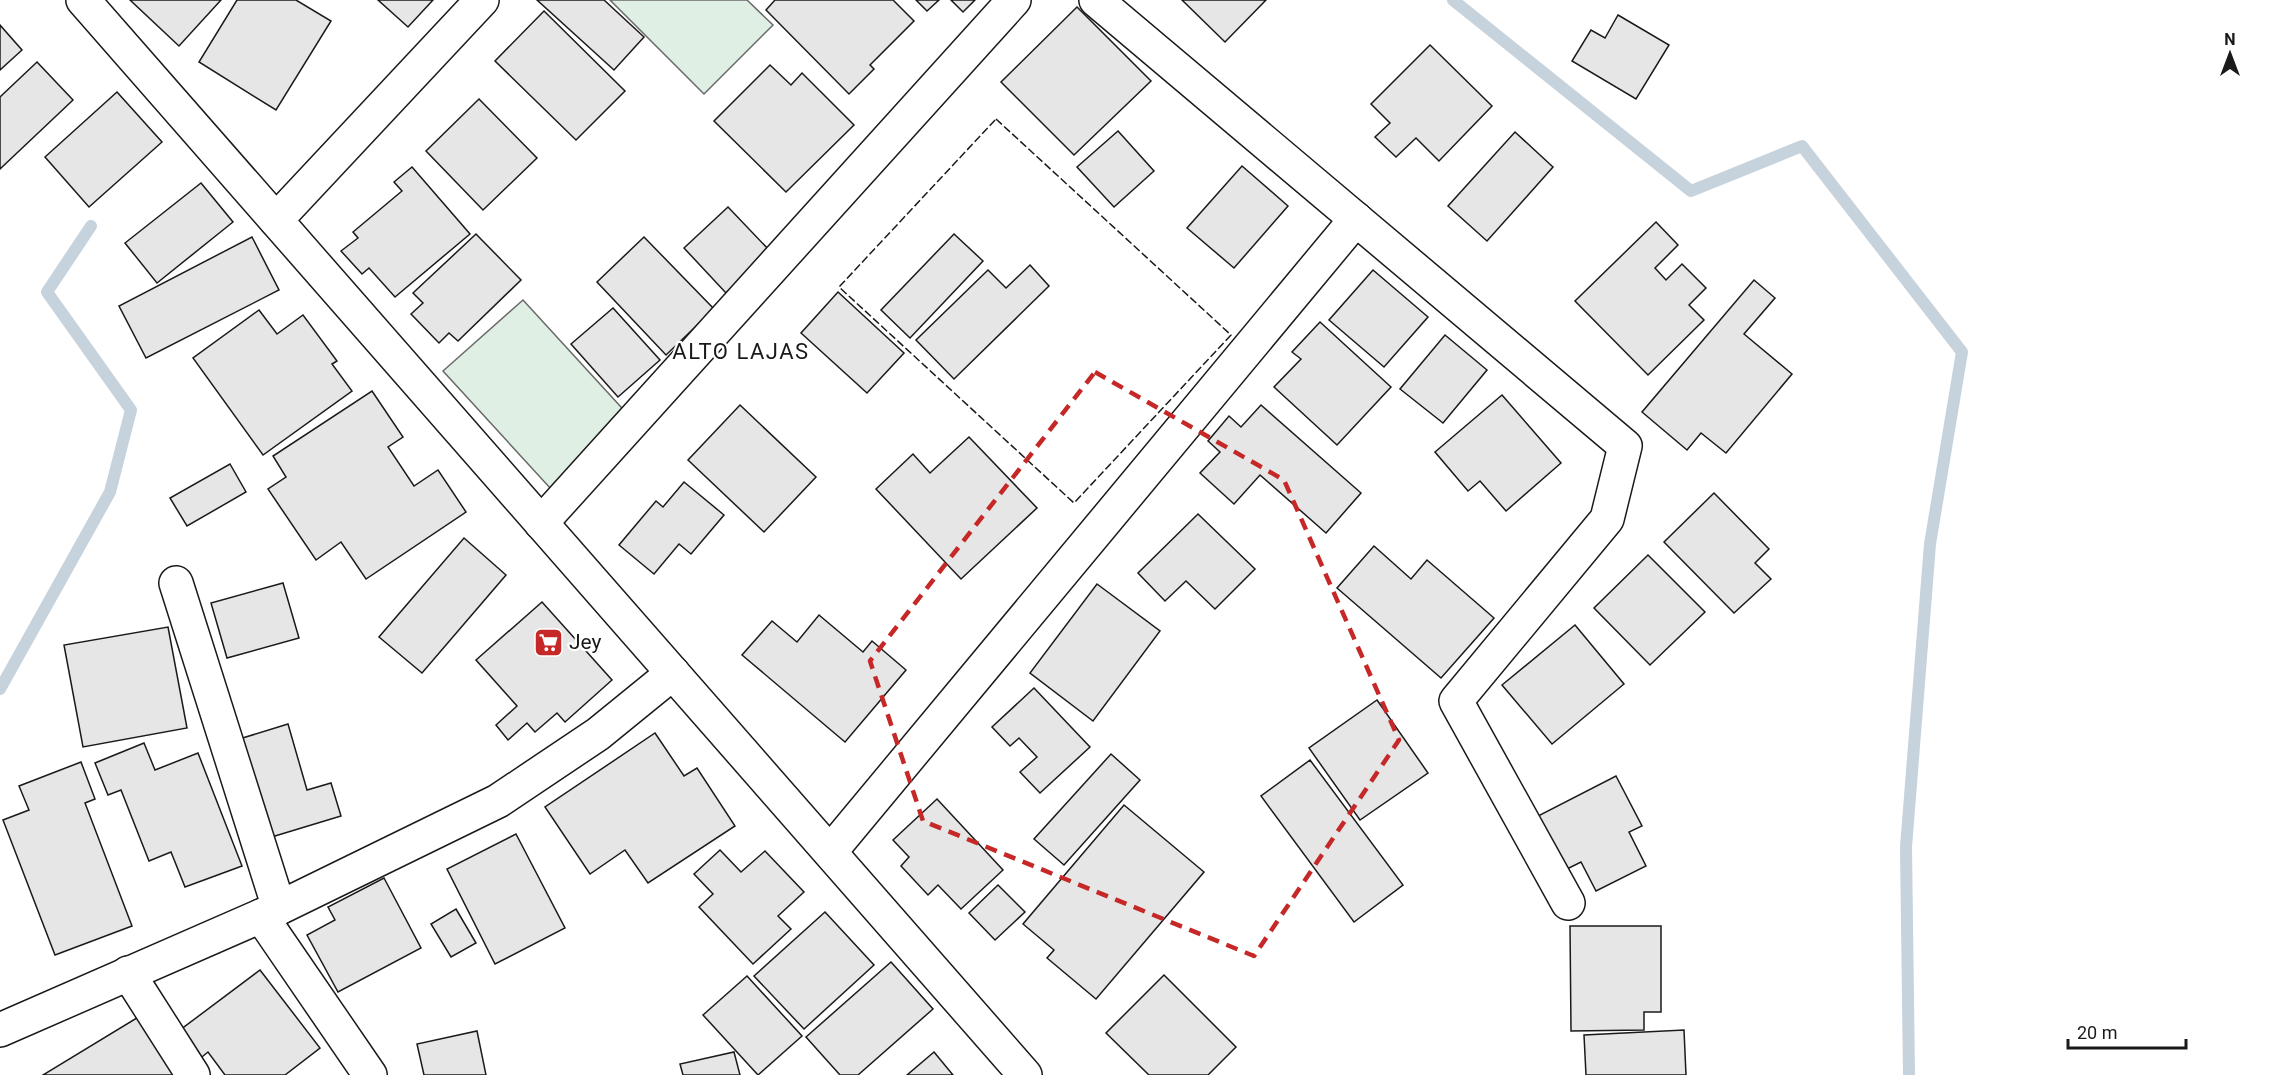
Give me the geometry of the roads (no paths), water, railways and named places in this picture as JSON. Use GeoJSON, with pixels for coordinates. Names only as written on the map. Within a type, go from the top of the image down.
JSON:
{"type":"FeatureCollection","features":[{"type":"Feature","properties":{"kind":"street"},"geometry":{"type":"LineString","coordinates":[[83,0],[1025,1075]]}},
{"type":"Feature","properties":{"kind":"street"},"geometry":{"type":"LineString","coordinates":[[276,220],[482,0]]}},
{"type":"Feature","properties":{"kind":"street"},"geometry":{"type":"LineString","coordinates":[[541,523],[1014,0]]}},
{"type":"Feature","properties":{"kind":"street"},"geometry":{"type":"LineString","coordinates":[[1096,0],[1625,447],[1607,519],[1456,701],[1568,903]]}},
{"type":"Feature","properties":{"kind":"street"},"geometry":{"type":"LineString","coordinates":[[830,852],[1356,219]]}},
{"type":"Feature","properties":{"kind":"street"},"geometry":{"type":"LineString","coordinates":[[176,582],[270,912],[370,1075]]}},
{"type":"Feature","properties":{"kind":"street"},"geometry":{"type":"LineString","coordinates":[[0,1030],[270,912],[498,801],[598,734],[673,673]]}},
{"type":"Feature","properties":{"kind":"street"},"geometry":{"type":"LineString","coordinates":[[128,973],[193,1075]]}},
{"type":"Feature","properties":{"kind":"waterway"},"geometry":{"type":"LineString","coordinates":[[1453,0],[1691,191],[1802,146],[1962,352],[1930,544],[1906,847],[1909,1075]]}},
{"type":"Feature","properties":{"kind":"waterway"},"geometry":{"type":"LineString","coordinates":[[0,689],[110,492],[131,410],[47,292],[91,226]]}},
{"type":"Feature","properties":{"kind":"place","name":"Jey"},"geometry":{"type":"Point","coordinates":[548,642]}},
{"type":"Feature","properties":{"kind":"district","name":"ALTO LAJAS"},"geometry":{"type":"Point","coordinates":[741,351]}}]}
